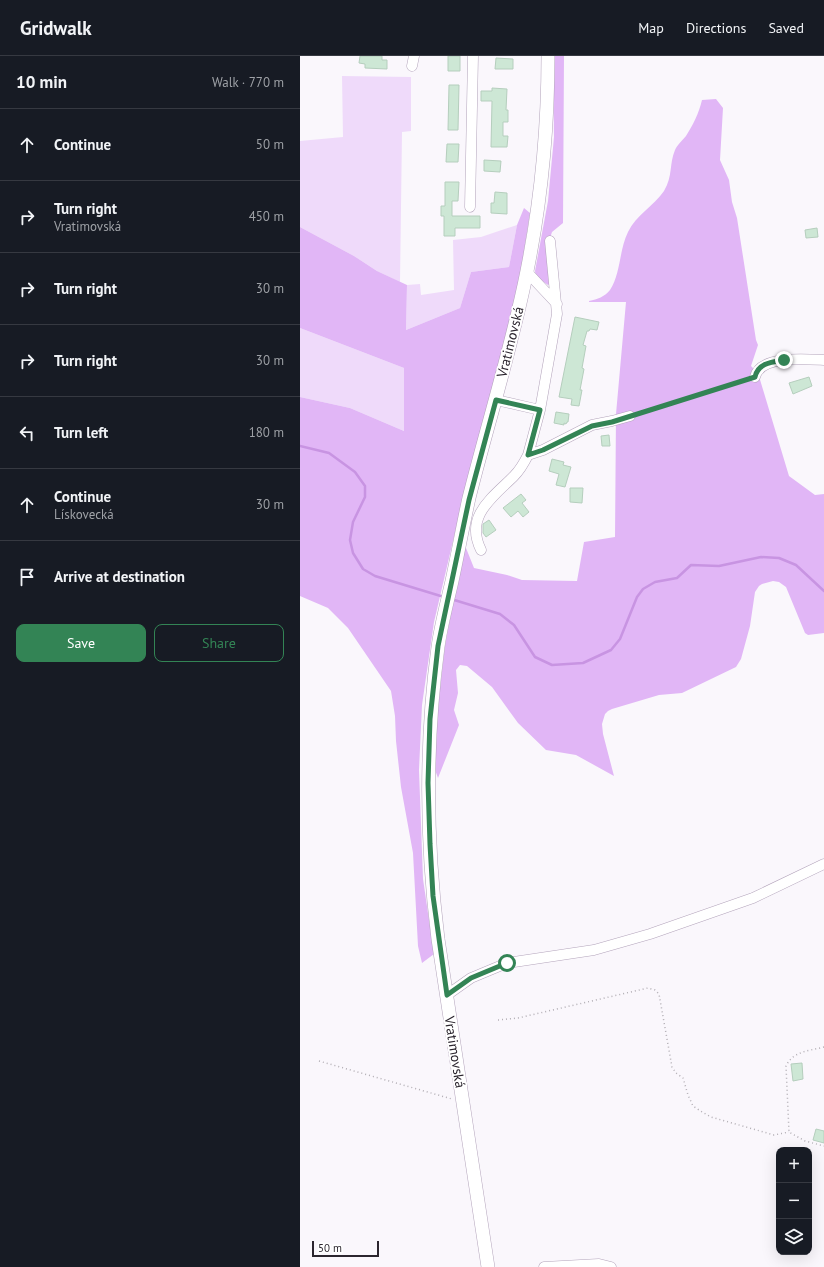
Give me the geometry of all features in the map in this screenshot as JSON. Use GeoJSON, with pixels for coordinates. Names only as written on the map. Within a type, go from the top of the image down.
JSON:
{"type":"FeatureCollection","features":[{"type":"Feature","properties":{"kind":"main road","name":"Vratimovská"},"geometry":{"type":"LineString","coordinates":[[488,1267],[433,896],[428,783],[430,719],[438,646],[469,500],[496,400],[527,272],[537,212],[542,162],[547,102],[548,56]]}},
{"type":"Feature","properties":{"kind":"street"},"geometry":{"type":"LineString","coordinates":[[412,66],[414,56]]}},
{"type":"Feature","properties":{"kind":"street"},"geometry":{"type":"LineString","coordinates":[[470,207],[473,56]]}},
{"type":"Feature","properties":{"kind":"street"},"geometry":{"type":"LineString","coordinates":[[481,550],[478,544],[476,532],[479,516],[484,505],[515,475],[523,465],[528,455],[540,410],[557,314],[550,241]]}},
{"type":"Feature","properties":{"kind":"street"},"geometry":{"type":"LineString","coordinates":[[527,272],[556,304]]}},
{"type":"Feature","properties":{"kind":"street"},"geometry":{"type":"LineString","coordinates":[[755,377],[756,372],[763,365],[768,363],[784,360],[824,360]]}},
{"type":"Feature","properties":{"kind":"street"},"geometry":{"type":"LineString","coordinates":[[496,400],[540,410]]}},
{"type":"Feature","properties":{"kind":"street"},"geometry":{"type":"LineString","coordinates":[[528,455],[543,450],[592,426],[612,422],[630,416]]}},
{"type":"Feature","properties":{"kind":"street"},"geometry":{"type":"LineString","coordinates":[[447,995],[471,978],[507,963],[594,950],[650,934],[753,898],[824,864]]}},
{"type":"Feature","properties":{"kind":"street"},"geometry":{"type":"LineString","coordinates":[[544,1267],[599,1264],[611,1267]]}},
{"type":"Feature","properties":{"kind":"path"},"geometry":{"type":"LineString","coordinates":[[630,416],[755,377]]}},
{"type":"Feature","properties":{"kind":"path"},"geometry":{"type":"LineString","coordinates":[[498,1020],[518,1018],[648,988],[655,990],[659,994],[672,1067],[676,1073],[683,1078],[693,1106],[711,1117],[774,1135],[789,1132],[805,1141],[824,1146]]}},
{"type":"Feature","properties":{"kind":"path"},"geometry":{"type":"LineString","coordinates":[[789,1132],[786,1066],[791,1057],[824,1048]]}},
{"type":"Feature","properties":{"kind":"path"},"geometry":{"type":"LineString","coordinates":[[319,1061],[463,1103]]}},
{"type":"Feature","properties":{"kind":"shaded area"},"geometry":{"type":"Polygon","coordinates":[[[553,56],[564,56],[563,223],[552,232],[550,238],[551,283],[548,285],[536,277],[535,271],[548,201],[554,137],[553,56]]]}},
{"type":"Feature","properties":{"kind":"shaded area"},"geometry":{"type":"Polygon","coordinates":[[[342,76],[411,77],[411,131],[402,132],[400,282],[377,271],[354,256],[300,227],[300,141],[343,137],[342,76]]]}},
{"type":"Feature","properties":{"kind":"shaded area"},"geometry":{"type":"Polygon","coordinates":[[[716,99],[723,108],[720,160],[729,180],[732,202],[737,218],[758,345],[751,366],[758,373],[789,476],[815,495],[824,494],[824,633],[808,635],[805,633],[786,587],[779,582],[773,581],[759,586],[755,592],[750,626],[741,659],[736,667],[682,693],[659,695],[612,709],[605,714],[602,724],[603,734],[614,776],[576,755],[546,750],[518,723],[492,687],[467,666],[460,665],[456,670],[458,693],[454,710],[459,725],[438,778],[434,767],[438,706],[445,646],[464,543],[474,568],[507,575],[522,580],[577,581],[584,542],[615,537],[616,414],[626,302],[589,301],[601,297],[610,290],[614,283],[625,239],[631,226],[660,196],[667,186],[675,150],[691,128],[702,100],[716,99]]]}},
{"type":"Feature","properties":{"kind":"shaded area"},"geometry":{"type":"Polygon","coordinates":[[[524,208],[530,213],[521,271],[508,329],[464,494],[434,622],[422,705],[419,770],[423,879],[434,954],[422,963],[418,946],[413,853],[401,787],[395,716],[391,691],[348,628],[328,608],[300,596],[300,397],[350,408],[404,431],[404,368],[300,328],[300,227],[354,256],[377,271],[407,285],[406,330],[460,308],[471,272],[509,267],[517,225],[524,208]]]}},
{"type":"Feature","properties":{"kind":"shaded area"},"geometry":{"type":"Polygon","coordinates":[[[517,225],[509,267],[471,272],[460,308],[406,330],[407,285],[420,284],[421,295],[454,290],[453,240],[481,237],[517,225]]]}},
{"type":"Feature","properties":{"kind":"shaded area"},"geometry":{"type":"Polygon","coordinates":[[[300,328],[404,368],[404,431],[350,408],[300,397],[300,328]]]}},
{"type":"Feature","properties":{"kind":"building"},"geometry":{"type":"Polygon","coordinates":[[[360,56],[382,56],[382,60],[387,60],[387,69],[365,68],[365,64],[359,63],[360,56]]]}},
{"type":"Feature","properties":{"kind":"building"},"geometry":{"type":"Polygon","coordinates":[[[448,56],[460,56],[460,71],[448,71],[448,56]]]}},
{"type":"Feature","properties":{"kind":"building"},"geometry":{"type":"Polygon","coordinates":[[[496,58],[513,59],[513,69],[495,69],[496,58]]]}},
{"type":"Feature","properties":{"kind":"building"},"geometry":{"type":"Polygon","coordinates":[[[449,85],[459,85],[458,130],[448,130],[449,85]]]}},
{"type":"Feature","properties":{"kind":"building"},"geometry":{"type":"Polygon","coordinates":[[[492,88],[507,89],[506,110],[508,110],[508,122],[503,122],[503,136],[508,136],[507,147],[491,147],[492,101],[481,101],[481,91],[492,91],[492,88]]]}},
{"type":"Feature","properties":{"kind":"building"},"geometry":{"type":"Polygon","coordinates":[[[447,144],[459,144],[458,162],[446,162],[447,144]]]}},
{"type":"Feature","properties":{"kind":"building"},"geometry":{"type":"Polygon","coordinates":[[[484,160],[501,161],[500,172],[484,171],[484,160]]]}},
{"type":"Feature","properties":{"kind":"building"},"geometry":{"type":"Polygon","coordinates":[[[445,182],[459,182],[458,201],[452,201],[452,216],[480,216],[480,228],[455,228],[455,236],[444,236],[444,216],[441,216],[441,206],[445,206],[445,182]]]}},
{"type":"Feature","properties":{"kind":"building"},"geometry":{"type":"Polygon","coordinates":[[[495,192],[507,193],[507,214],[491,213],[491,203],[494,203],[495,192]]]}},
{"type":"Feature","properties":{"kind":"building"},"geometry":{"type":"Polygon","coordinates":[[[817,228],[818,237],[806,238],[805,230],[817,228]]]}},
{"type":"Feature","properties":{"kind":"building"},"geometry":{"type":"Polygon","coordinates":[[[575,317],[599,322],[597,330],[590,329],[587,331],[583,345],[586,346],[582,368],[584,369],[579,406],[571,405],[572,399],[559,397],[575,317]]]}},
{"type":"Feature","properties":{"kind":"building"},"geometry":{"type":"Polygon","coordinates":[[[809,377],[812,386],[793,394],[789,383],[809,377]]]}},
{"type":"Feature","properties":{"kind":"building"},"geometry":{"type":"Polygon","coordinates":[[[556,412],[569,414],[568,422],[566,424],[554,423],[556,412]]]}},
{"type":"Feature","properties":{"kind":"building"},"geometry":{"type":"Polygon","coordinates":[[[609,435],[610,446],[602,446],[601,436],[609,435]]]}},
{"type":"Feature","properties":{"kind":"building"},"geometry":{"type":"Polygon","coordinates":[[[552,459],[564,462],[563,465],[571,467],[565,487],[556,485],[559,474],[549,471],[552,459]]]}},
{"type":"Feature","properties":{"kind":"building"},"geometry":{"type":"Polygon","coordinates":[[[570,488],[583,488],[582,503],[570,502],[570,488]]]}},
{"type":"Feature","properties":{"kind":"building"},"geometry":{"type":"Polygon","coordinates":[[[521,494],[526,500],[522,503],[529,512],[523,517],[518,511],[511,517],[503,508],[521,494]]]}},
{"type":"Feature","properties":{"kind":"building"},"geometry":{"type":"Polygon","coordinates":[[[489,520],[496,530],[486,537],[483,533],[483,524],[489,520]]]}},
{"type":"Feature","properties":{"kind":"building"},"geometry":{"type":"Polygon","coordinates":[[[802,1063],[803,1079],[793,1081],[791,1064],[802,1063]]]}},
{"type":"Feature","properties":{"kind":"building"},"geometry":{"type":"Polygon","coordinates":[[[816,1129],[824,1131],[824,1143],[813,1140],[816,1129]]]}},
{"type":"Feature","properties":{"kind":"waterway"},"geometry":{"type":"LineString","coordinates":[[300,446],[329,453],[355,472],[365,486],[365,497],[353,522],[350,540],[353,553],[363,569],[375,576],[444,597]]}},
{"type":"Feature","properties":{"kind":"waterway"},"geometry":{"type":"LineString","coordinates":[[451,599],[500,614],[514,625],[535,657],[552,665],[583,663],[611,650],[620,639],[637,597],[643,589],[655,582],[677,578],[691,565],[719,566],[761,557],[779,558],[796,565],[824,591]]}},
{"type":"Feature","properties":{"kind":"route"},"geometry":{"type":"LineString","coordinates":[[507,963],[471,978],[447,995],[433,896],[428,783],[430,719],[438,646],[469,500],[496,400],[540,410],[528,455],[543,450],[592,426],[612,422],[755,377],[756,372],[763,365],[784,360]]}}]}
